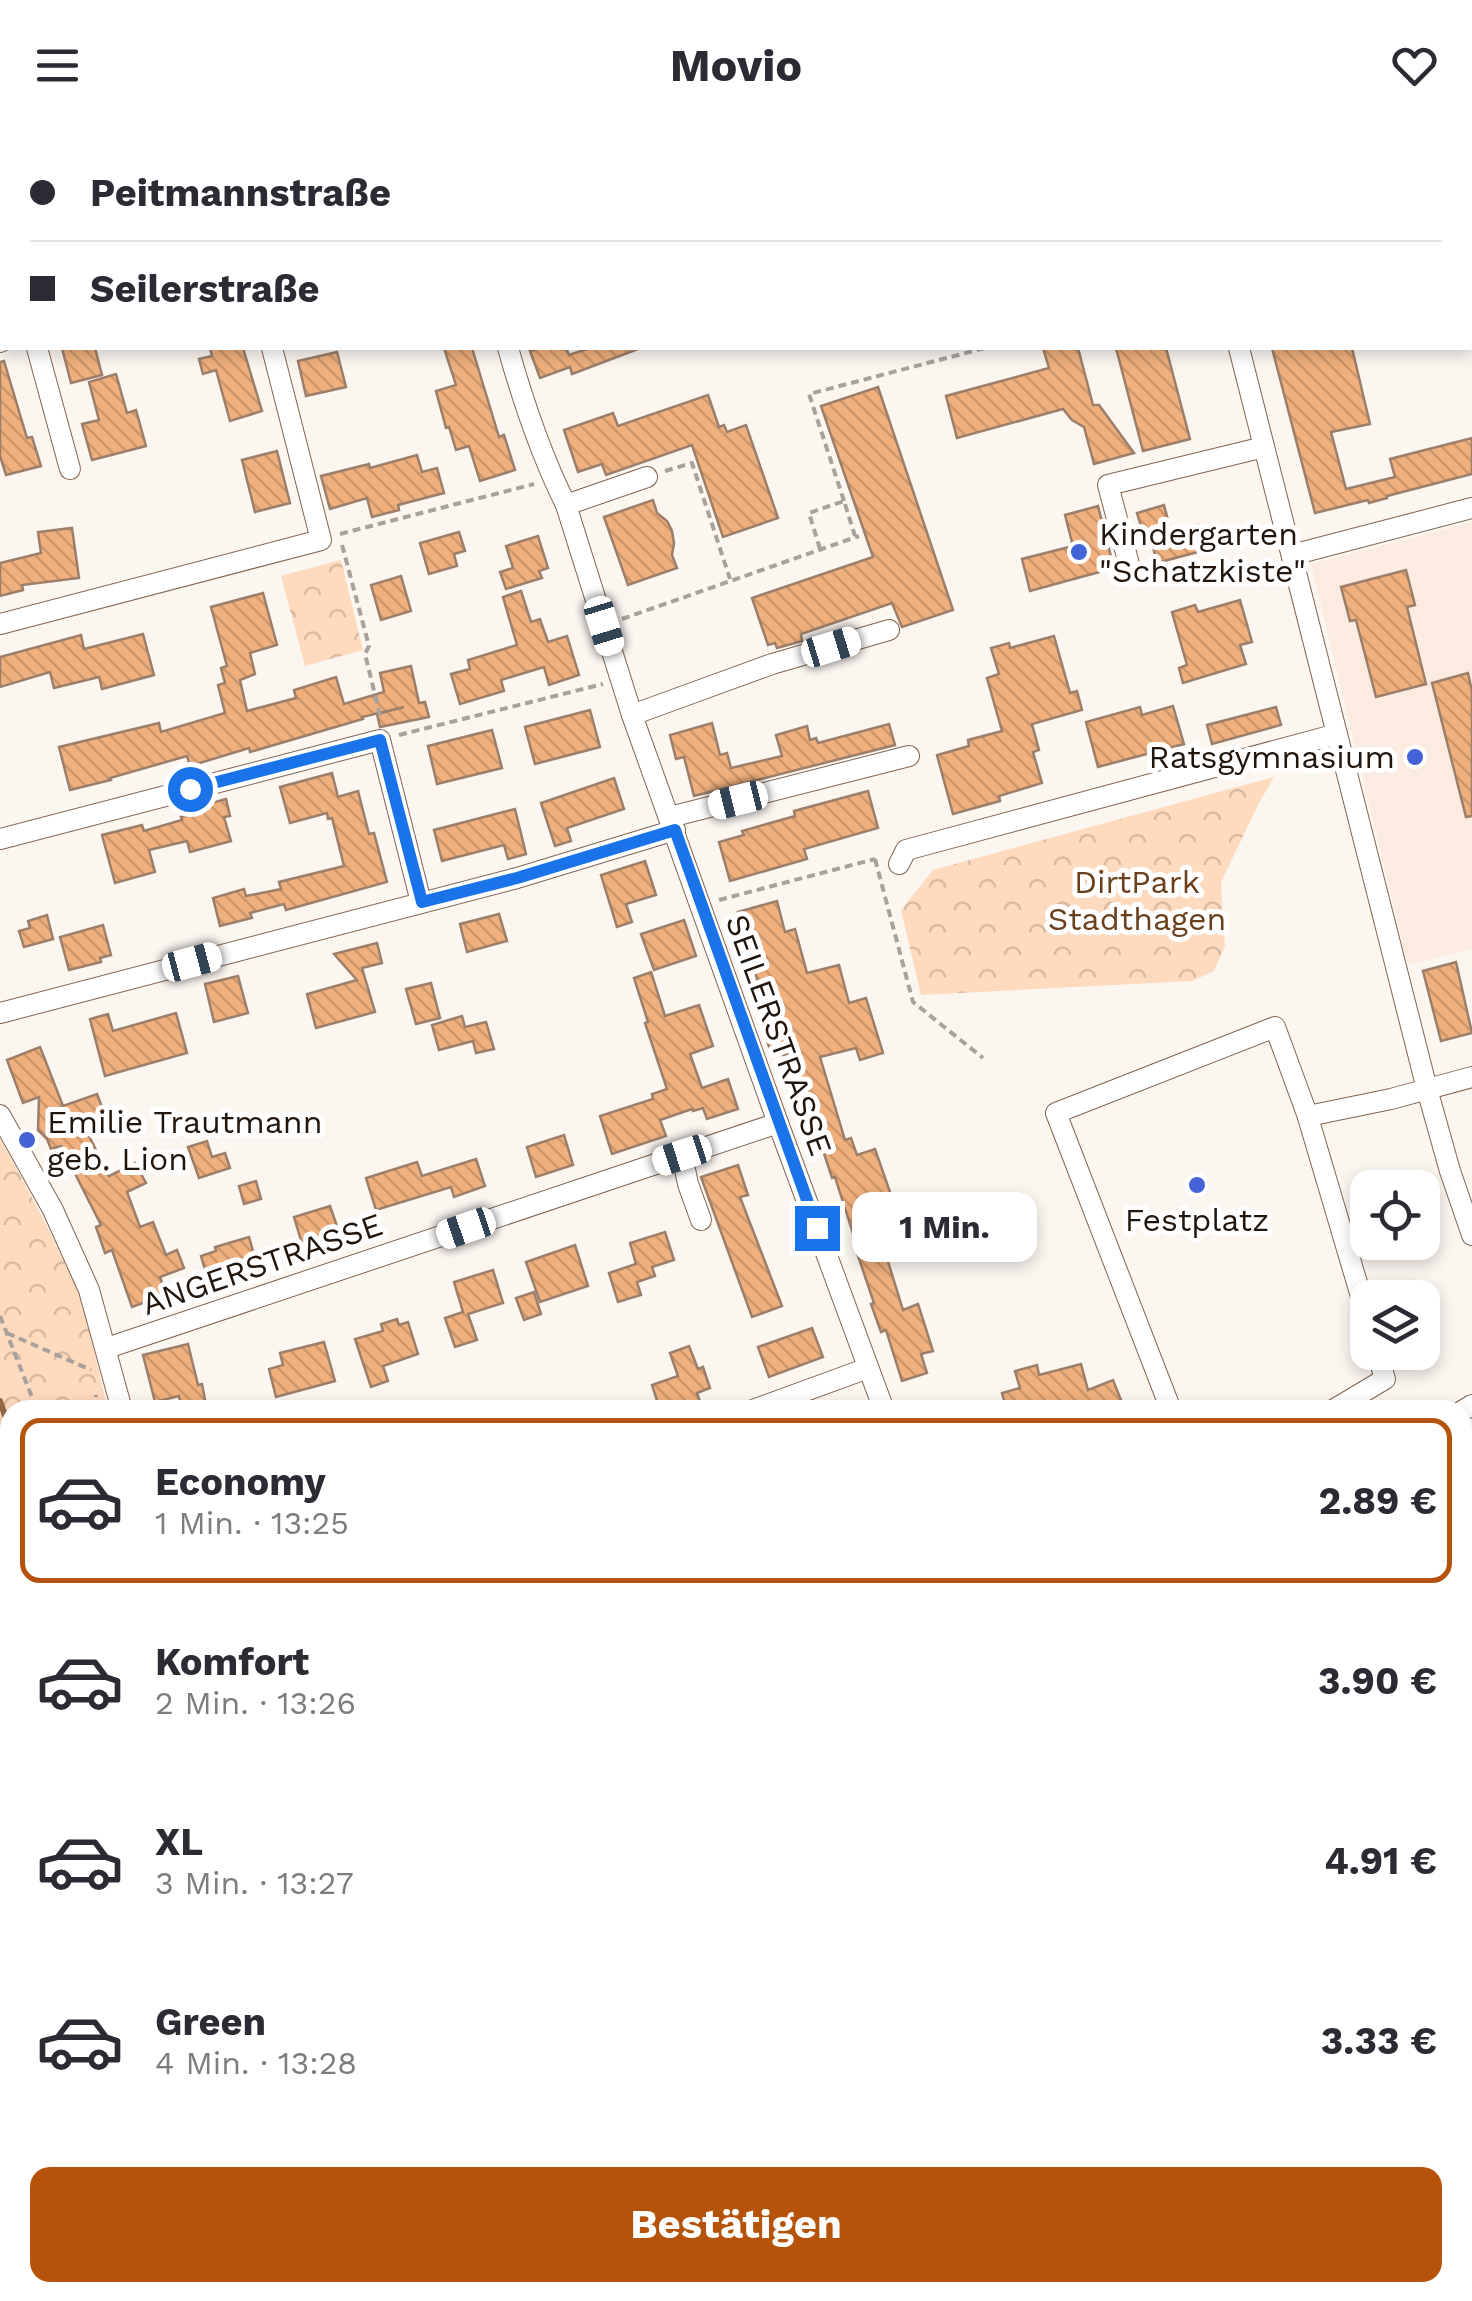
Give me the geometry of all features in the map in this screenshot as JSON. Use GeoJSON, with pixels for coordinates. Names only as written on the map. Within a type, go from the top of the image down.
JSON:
{"type":"FeatureCollection","features":[{"type":"Feature","properties":{"kind":"street"},"geometry":{"type":"LineString","coordinates":[[38,350],[70,470]]}},
{"type":"Feature","properties":{"kind":"street"},"geometry":{"type":"LineString","coordinates":[[0,624],[330,537],[273,350]]}},
{"type":"Feature","properties":{"kind":"street","name":"SEILERSTRASSE"},"geometry":{"type":"LineString","coordinates":[[509,350],[553,479],[566,505],[632,715],[880,1400]]}},
{"type":"Feature","properties":{"kind":"street"},"geometry":{"type":"LineString","coordinates":[[1240,350],[1427,1088],[1472,1236]]}},
{"type":"Feature","properties":{"kind":"street"},"geometry":{"type":"LineString","coordinates":[[1130,568],[1108,485],[1264,447]]}},
{"type":"Feature","properties":{"kind":"street"},"geometry":{"type":"LineString","coordinates":[[566,505],[647,477]]}},
{"type":"Feature","properties":{"kind":"street"},"geometry":{"type":"LineString","coordinates":[[1292,555],[1472,508]]}},
{"type":"Feature","properties":{"kind":"street"},"geometry":{"type":"LineString","coordinates":[[632,715],[772,664],[889,630]]}},
{"type":"Feature","properties":{"kind":"street"},"geometry":{"type":"LineString","coordinates":[[899,864],[906,850],[1336,734]]}},
{"type":"Feature","properties":{"kind":"street"},"geometry":{"type":"LineString","coordinates":[[0,838],[383,739],[422,902]]}},
{"type":"Feature","properties":{"kind":"street"},"geometry":{"type":"LineString","coordinates":[[0,1013],[517,878],[672,824],[909,756]]}},
{"type":"Feature","properties":{"kind":"street"},"geometry":{"type":"LineString","coordinates":[[1167,1400],[1056,1113],[1275,1027],[1308,1116],[1356,1280]]}},
{"type":"Feature","properties":{"kind":"street"},"geometry":{"type":"LineString","coordinates":[[1308,1116],[1472,1077]]}},
{"type":"Feature","properties":{"kind":"street"},"geometry":{"type":"LineString","coordinates":[[0,1115],[53,1210],[90,1290],[120,1400]]}},
{"type":"Feature","properties":{"kind":"street","name":"ANGERSTRASSE"},"geometry":{"type":"LineString","coordinates":[[106,1348],[778,1123]]}},
{"type":"Feature","properties":{"kind":"street"},"geometry":{"type":"LineString","coordinates":[[682,1155],[700,1220]]}},
{"type":"Feature","properties":{"kind":"street"},"geometry":{"type":"LineString","coordinates":[[780,1400],[868,1368]]}},
{"type":"Feature","properties":{"kind":"street"},"geometry":{"type":"LineString","coordinates":[[1349,1400],[1385,1379],[1382,1370]]}},
{"type":"Feature","properties":{"kind":"path"},"geometry":{"type":"LineString","coordinates":[[604,626],[857,537],[809,394],[977,350]]}},
{"type":"Feature","properties":{"kind":"path"},"geometry":{"type":"LineString","coordinates":[[647,477],[692,463],[730,579]]}},
{"type":"Feature","properties":{"kind":"path"},"geometry":{"type":"LineString","coordinates":[[553,479],[330,537],[369,646],[365,654],[383,739],[620,680]]}},
{"type":"Feature","properties":{"kind":"path"},"geometry":{"type":"LineString","coordinates":[[820,549],[809,513],[844,502]]}},
{"type":"Feature","properties":{"kind":"path"},"geometry":{"type":"LineString","coordinates":[[876,859],[913,1002],[983,1058]]}},
{"type":"Feature","properties":{"kind":"path","name":"SEILERSTRASSE"},"geometry":{"type":"LineString","coordinates":[[700,905],[876,859],[899,864]]}},
{"type":"Feature","properties":{"kind":"path"},"geometry":{"type":"LineString","coordinates":[[0,1316],[34,1400]]}},
{"type":"Feature","properties":{"kind":"path"},"geometry":{"type":"LineString","coordinates":[[7,1334],[115,1380]]}},
{"type":"Feature","properties":{"kind":"shaded area","name":"Ratsgymnasium"},"geometry":{"type":"Polygon","coordinates":[[[1472,522],[1472,949],[1408,965],[1311,564],[1472,522]]]}},
{"type":"Feature","properties":{"kind":"green space"},"geometry":{"type":"Polygon","coordinates":[[[341,560],[363,650],[305,666],[281,576],[341,560]]]}},
{"type":"Feature","properties":{"kind":"green space","name":"DirtPark Stadthagen"},"geometry":{"type":"Polygon","coordinates":[[[1274,777],[1221,882],[1225,946],[1214,971],[1192,981],[921,995],[901,910],[933,870],[1274,777]]]}},
{"type":"Feature","properties":{"kind":"green space"},"geometry":{"type":"Polygon","coordinates":[[[0,1138],[77,1289],[106,1400],[0,1400],[0,1138]]]}},
{"type":"Feature","properties":{"kind":"building"},"geometry":{"type":"Polygon","coordinates":[[[63,350],[96,350],[102,375],[71,383],[63,350]]]}},
{"type":"Feature","properties":{"kind":"building"},"geometry":{"type":"Polygon","coordinates":[[[210,350],[244,350],[262,411],[230,421],[216,370],[203,374],[199,359],[212,356],[210,350]]]}},
{"type":"Feature","properties":{"kind":"building"},"geometry":{"type":"Polygon","coordinates":[[[445,350],[473,350],[499,437],[504,435],[515,470],[480,481],[469,446],[456,450],[436,391],[456,385],[445,350]]]}},
{"type":"Feature","properties":{"kind":"building"},"geometry":{"type":"Polygon","coordinates":[[[567,350],[569,355],[584,350],[635,350],[572,374],[570,367],[540,378],[530,351],[567,350]]]}},
{"type":"Feature","properties":{"kind":"building"},"geometry":{"type":"Polygon","coordinates":[[[1044,350],[1079,350],[1093,405],[1099,405],[1134,453],[1094,464],[1084,427],[1063,409],[957,438],[946,396],[1049,368],[1044,350]]]}},
{"type":"Feature","properties":{"kind":"building"},"geometry":{"type":"Polygon","coordinates":[[[1117,350],[1167,350],[1190,439],[1143,451],[1117,350]]]}},
{"type":"Feature","properties":{"kind":"building"},"geometry":{"type":"Polygon","coordinates":[[[1273,350],[1352,350],[1370,424],[1331,432],[1346,489],[1395,477],[1390,459],[1472,438],[1472,474],[1369,503],[1368,500],[1315,513],[1273,350]]]}},
{"type":"Feature","properties":{"kind":"building"},"geometry":{"type":"Polygon","coordinates":[[[337,352],[346,387],[306,396],[298,361],[337,352]]]}},
{"type":"Feature","properties":{"kind":"building"},"geometry":{"type":"Polygon","coordinates":[[[4,361],[27,438],[32,437],[41,466],[6,475],[0,456],[0,362],[4,361]]]}},
{"type":"Feature","properties":{"kind":"building"},"geometry":{"type":"Polygon","coordinates":[[[116,374],[127,413],[136,410],[146,446],[92,460],[82,424],[99,420],[89,382],[116,374]]]}},
{"type":"Feature","properties":{"kind":"building"},"geometry":{"type":"Polygon","coordinates":[[[878,387],[953,610],[902,627],[892,603],[801,634],[802,641],[777,648],[775,643],[768,645],[752,598],[873,557],[821,406],[878,387]]]}},
{"type":"Feature","properties":{"kind":"building"},"geometry":{"type":"Polygon","coordinates":[[[708,395],[719,427],[724,425],[727,432],[746,425],[778,518],[723,537],[692,445],[606,475],[602,464],[578,472],[564,430],[613,413],[618,426],[708,395]]]}},
{"type":"Feature","properties":{"kind":"building"},"geometry":{"type":"Polygon","coordinates":[[[277,451],[290,503],[255,512],[242,460],[277,451]]]}},
{"type":"Feature","properties":{"kind":"building"},"geometry":{"type":"Polygon","coordinates":[[[417,455],[422,472],[437,468],[444,493],[398,505],[399,510],[372,517],[367,498],[330,509],[321,476],[417,455]]]}},
{"type":"Feature","properties":{"kind":"building"},"geometry":{"type":"Polygon","coordinates":[[[653,500],[657,513],[672,531],[672,555],[677,568],[628,585],[604,517],[653,500]]]}},
{"type":"Feature","properties":{"kind":"building"},"geometry":{"type":"Polygon","coordinates":[[[1164,505],[1171,532],[1198,525],[1205,550],[1157,563],[1149,531],[1143,533],[1137,513],[1164,505]]]}},
{"type":"Feature","properties":{"kind":"building","name":"Kindergarten \"Schatzkiste\""},"geometry":{"type":"Polygon","coordinates":[[[1098,506],[1114,568],[1030,591],[1022,559],[1073,546],[1065,515],[1098,506]]]}},
{"type":"Feature","properties":{"kind":"building"},"geometry":{"type":"Polygon","coordinates":[[[72,528],[79,578],[22,585],[23,590],[0,596],[0,563],[41,553],[38,532],[72,528]]]}},
{"type":"Feature","properties":{"kind":"building"},"geometry":{"type":"Polygon","coordinates":[[[459,532],[465,551],[454,554],[457,566],[429,574],[420,543],[459,532]]]}},
{"type":"Feature","properties":{"kind":"building"},"geometry":{"type":"Polygon","coordinates":[[[538,536],[548,568],[539,571],[542,578],[506,589],[500,572],[513,568],[506,546],[538,536]]]}},
{"type":"Feature","properties":{"kind":"building"},"geometry":{"type":"Polygon","coordinates":[[[1406,570],[1415,605],[1407,607],[1426,684],[1376,697],[1356,620],[1350,621],[1341,587],[1406,570]]]}},
{"type":"Feature","properties":{"kind":"building"},"geometry":{"type":"Polygon","coordinates":[[[401,576],[411,611],[381,620],[371,585],[401,576]]]}},
{"type":"Feature","properties":{"kind":"building"},"geometry":{"type":"Polygon","coordinates":[[[521,591],[531,622],[540,619],[548,642],[567,636],[579,675],[549,685],[544,667],[501,680],[504,691],[460,704],[451,674],[470,669],[468,660],[517,645],[503,597],[521,591]]]}},
{"type":"Feature","properties":{"kind":"building"},"geometry":{"type":"Polygon","coordinates":[[[263,593],[277,645],[250,653],[255,674],[240,680],[247,711],[296,698],[294,690],[336,677],[344,704],[384,692],[380,673],[411,666],[419,703],[425,702],[429,717],[380,727],[377,714],[404,707],[362,717],[250,752],[249,748],[190,766],[187,756],[70,790],[59,747],[159,723],[161,732],[225,713],[218,685],[225,683],[221,668],[227,666],[211,607],[263,593]]]}},
{"type":"Feature","properties":{"kind":"building"},"geometry":{"type":"Polygon","coordinates":[[[1240,600],[1252,642],[1240,645],[1246,664],[1183,683],[1179,668],[1187,665],[1172,612],[1195,605],[1198,612],[1240,600]]]}},
{"type":"Feature","properties":{"kind":"building"},"geometry":{"type":"Polygon","coordinates":[[[143,634],[154,675],[102,689],[99,677],[54,688],[50,672],[0,687],[0,657],[81,635],[84,649],[143,634]]]}},
{"type":"Feature","properties":{"kind":"building"},"geometry":{"type":"Polygon","coordinates":[[[1054,636],[1070,693],[1077,691],[1082,710],[1032,724],[1039,750],[1033,752],[1042,783],[999,796],[1000,801],[953,814],[937,755],[969,746],[968,740],[1002,731],[987,678],[999,674],[991,648],[1009,643],[1010,648],[1054,636]]]}},
{"type":"Feature","properties":{"kind":"building"},"geometry":{"type":"Polygon","coordinates":[[[1468,673],[1472,691],[1472,816],[1466,817],[1432,683],[1468,673]]]}},
{"type":"Feature","properties":{"kind":"building"},"geometry":{"type":"Polygon","coordinates":[[[1173,706],[1184,744],[1098,767],[1086,722],[1140,707],[1142,715],[1173,706]]]}},
{"type":"Feature","properties":{"kind":"building"},"geometry":{"type":"Polygon","coordinates":[[[1276,707],[1281,725],[1212,744],[1207,725],[1276,707]]]}},
{"type":"Feature","properties":{"kind":"building"},"geometry":{"type":"Polygon","coordinates":[[[590,710],[600,747],[535,764],[525,727],[590,710]]]}},
{"type":"Feature","properties":{"kind":"building"},"geometry":{"type":"Polygon","coordinates":[[[712,723],[720,755],[727,753],[731,768],[782,756],[776,735],[807,726],[810,740],[816,738],[818,743],[889,724],[895,745],[694,796],[684,757],[676,759],[670,735],[712,723]]]}},
{"type":"Feature","properties":{"kind":"building"},"geometry":{"type":"Polygon","coordinates":[[[492,730],[502,768],[437,784],[428,746],[492,730]]]}},
{"type":"Feature","properties":{"kind":"building"},"geometry":{"type":"Polygon","coordinates":[[[332,773],[338,797],[358,791],[387,882],[286,910],[284,904],[220,926],[213,898],[244,889],[246,896],[281,889],[279,882],[344,866],[332,818],[328,819],[327,813],[290,823],[280,787],[332,773]]]}},
{"type":"Feature","properties":{"kind":"building"},"geometry":{"type":"Polygon","coordinates":[[[614,778],[624,809],[567,828],[571,841],[555,846],[541,803],[614,778]]]}},
{"type":"Feature","properties":{"kind":"building"},"geometry":{"type":"Polygon","coordinates":[[[868,791],[878,828],[804,849],[807,859],[730,881],[719,842],[795,816],[794,811],[868,791]]]}},
{"type":"Feature","properties":{"kind":"building"},"geometry":{"type":"Polygon","coordinates":[[[226,799],[230,816],[224,817],[231,841],[190,852],[187,841],[149,850],[155,872],[115,883],[102,835],[142,825],[144,831],[182,820],[181,817],[206,811],[204,805],[226,799]]]}},
{"type":"Feature","properties":{"kind":"building"},"geometry":{"type":"Polygon","coordinates":[[[515,809],[526,854],[508,859],[504,845],[442,861],[434,830],[515,809]]]}},
{"type":"Feature","properties":{"kind":"building"},"geometry":{"type":"Polygon","coordinates":[[[645,861],[656,895],[626,904],[632,922],[617,927],[601,875],[645,861]]]}},
{"type":"Feature","properties":{"kind":"building"},"geometry":{"type":"Polygon","coordinates":[[[777,901],[785,932],[795,929],[807,973],[839,965],[849,1003],[866,998],[883,1053],[860,1060],[856,1048],[820,1057],[845,1140],[851,1138],[857,1155],[875,1149],[904,1228],[896,1230],[903,1250],[886,1255],[903,1310],[918,1304],[933,1351],[921,1354],[927,1373],[902,1381],[886,1330],[881,1332],[871,1304],[874,1303],[835,1177],[832,1178],[817,1132],[814,1133],[790,1054],[771,1054],[761,1018],[767,1016],[736,916],[738,912],[777,901]]]}},
{"type":"Feature","properties":{"kind":"building"},"geometry":{"type":"Polygon","coordinates":[[[499,914],[507,941],[467,952],[460,924],[499,914]]]}},
{"type":"Feature","properties":{"kind":"building"},"geometry":{"type":"Polygon","coordinates":[[[47,915],[53,939],[24,947],[19,931],[30,928],[28,921],[47,915]]]}},
{"type":"Feature","properties":{"kind":"building"},"geometry":{"type":"Polygon","coordinates":[[[684,920],[696,956],[654,970],[641,934],[684,920]]]}},
{"type":"Feature","properties":{"kind":"building"},"geometry":{"type":"Polygon","coordinates":[[[103,925],[111,955],[100,958],[101,962],[69,970],[60,937],[103,925]]]}},
{"type":"Feature","properties":{"kind":"building"},"geometry":{"type":"Polygon","coordinates":[[[377,943],[382,963],[362,968],[375,1012],[316,1028],[307,994],[357,980],[334,954],[377,943]]]}},
{"type":"Feature","properties":{"kind":"building"},"geometry":{"type":"Polygon","coordinates":[[[1456,962],[1472,1033],[1441,1041],[1423,971],[1456,962]]]}},
{"type":"Feature","properties":{"kind":"building"},"geometry":{"type":"Polygon","coordinates":[[[651,972],[665,1016],[699,1005],[713,1046],[690,1054],[702,1088],[728,1079],[738,1109],[707,1119],[703,1108],[692,1109],[660,1120],[666,1136],[612,1154],[600,1116],[653,1099],[652,1094],[667,1089],[634,978],[651,972]]]}},
{"type":"Feature","properties":{"kind":"building"},"geometry":{"type":"Polygon","coordinates":[[[238,976],[248,1013],[214,1022],[205,984],[238,976]]]}},
{"type":"Feature","properties":{"kind":"building"},"geometry":{"type":"Polygon","coordinates":[[[431,983],[440,1018],[416,1024],[406,989],[431,983]]]}},
{"type":"Feature","properties":{"kind":"building"},"geometry":{"type":"Polygon","coordinates":[[[176,1013],[187,1053],[105,1076],[90,1019],[108,1014],[113,1031],[176,1013]]]}},
{"type":"Feature","properties":{"kind":"building"},"geometry":{"type":"Polygon","coordinates":[[[462,1016],[465,1027],[486,1022],[494,1049],[476,1053],[473,1041],[439,1050],[432,1025],[462,1016]]]}},
{"type":"Feature","properties":{"kind":"building"},"geometry":{"type":"Polygon","coordinates":[[[40,1047],[63,1106],[97,1094],[107,1120],[99,1122],[102,1132],[89,1136],[109,1176],[135,1163],[146,1183],[127,1192],[140,1227],[153,1222],[166,1255],[177,1250],[184,1268],[160,1277],[166,1295],[132,1307],[112,1250],[105,1253],[96,1227],[101,1225],[61,1146],[51,1149],[38,1130],[39,1097],[23,1103],[7,1060],[40,1047]]]}},
{"type":"Feature","properties":{"kind":"building"},"geometry":{"type":"Polygon","coordinates":[[[564,1135],[573,1165],[536,1177],[527,1147],[564,1135]]]}},
{"type":"Feature","properties":{"kind":"building"},"geometry":{"type":"Polygon","coordinates":[[[207,1141],[212,1157],[225,1153],[230,1168],[199,1178],[188,1147],[207,1141]]]}},
{"type":"Feature","properties":{"kind":"building"},"geometry":{"type":"Polygon","coordinates":[[[476,1159],[485,1186],[454,1197],[451,1187],[376,1210],[366,1178],[417,1162],[422,1176],[476,1159]]]}},
{"type":"Feature","properties":{"kind":"building"},"geometry":{"type":"Polygon","coordinates":[[[738,1165],[748,1195],[740,1197],[782,1306],[752,1317],[701,1177],[738,1165]]]}},
{"type":"Feature","properties":{"kind":"building"},"geometry":{"type":"Polygon","coordinates":[[[256,1181],[261,1199],[244,1204],[239,1186],[256,1181]]]}},
{"type":"Feature","properties":{"kind":"building"},"geometry":{"type":"Polygon","coordinates":[[[330,1206],[340,1235],[303,1247],[294,1217],[330,1206]]]}},
{"type":"Feature","properties":{"kind":"building"},"geometry":{"type":"Polygon","coordinates":[[[665,1232],[674,1260],[652,1267],[655,1276],[637,1282],[641,1295],[618,1302],[609,1273],[636,1264],[630,1243],[665,1232]]]}},
{"type":"Feature","properties":{"kind":"building"},"geometry":{"type":"Polygon","coordinates":[[[249,1237],[257,1265],[208,1280],[201,1256],[216,1251],[215,1247],[249,1237]]]}},
{"type":"Feature","properties":{"kind":"building"},"geometry":{"type":"Polygon","coordinates":[[[575,1245],[588,1286],[540,1302],[526,1262],[575,1245]]]}},
{"type":"Feature","properties":{"kind":"building"},"geometry":{"type":"Polygon","coordinates":[[[493,1270],[503,1303],[468,1314],[477,1340],[455,1347],[445,1318],[463,1312],[454,1282],[493,1270]]]}},
{"type":"Feature","properties":{"kind":"building"},"geometry":{"type":"Polygon","coordinates":[[[534,1292],[541,1314],[524,1320],[516,1298],[534,1292]]]}},
{"type":"Feature","properties":{"kind":"building"},"geometry":{"type":"Polygon","coordinates":[[[397,1319],[399,1325],[408,1322],[418,1354],[383,1366],[388,1381],[371,1387],[355,1339],[383,1331],[381,1324],[397,1319]]]}},
{"type":"Feature","properties":{"kind":"building"},"geometry":{"type":"Polygon","coordinates":[[[812,1328],[823,1357],[769,1377],[758,1347],[812,1328]]]}},
{"type":"Feature","properties":{"kind":"building"},"geometry":{"type":"Polygon","coordinates":[[[324,1342],[335,1381],[276,1397],[269,1369],[283,1365],[280,1353],[324,1342]]]}},
{"type":"Feature","properties":{"kind":"building"},"geometry":{"type":"Polygon","coordinates":[[[188,1344],[205,1400],[180,1400],[179,1396],[154,1400],[143,1355],[188,1344]]]}},
{"type":"Feature","properties":{"kind":"building"},"geometry":{"type":"Polygon","coordinates":[[[689,1346],[698,1369],[703,1367],[710,1388],[697,1393],[699,1400],[657,1400],[652,1385],[678,1376],[670,1353],[689,1346]]]}},
{"type":"Feature","properties":{"kind":"building"},"geometry":{"type":"Polygon","coordinates":[[[1081,1364],[1088,1390],[1113,1380],[1121,1400],[1004,1400],[1002,1393],[1020,1388],[1015,1371],[1037,1365],[1039,1375],[1081,1364]]]}},
{"type":"Feature","properties":{"kind":"place","name":"Kindergarten \"Schatzkiste\""},"geometry":{"type":"Point","coordinates":[1079,552]}},
{"type":"Feature","properties":{"kind":"place","name":"Ratsgymnasium"},"geometry":{"type":"Point","coordinates":[1415,757]}},
{"type":"Feature","properties":{"kind":"place","name":"Emilie Trautmann geb. Lion"},"geometry":{"type":"Point","coordinates":[27,1140]}},
{"type":"Feature","properties":{"kind":"place","name":"Festplatz"},"geometry":{"type":"Point","coordinates":[1197,1185]}},
{"type":"Feature","properties":{"kind":"route"},"geometry":{"type":"LineString","coordinates":[[190,789],[380,740],[422,902],[675,830],[817,1228]]}}]}
